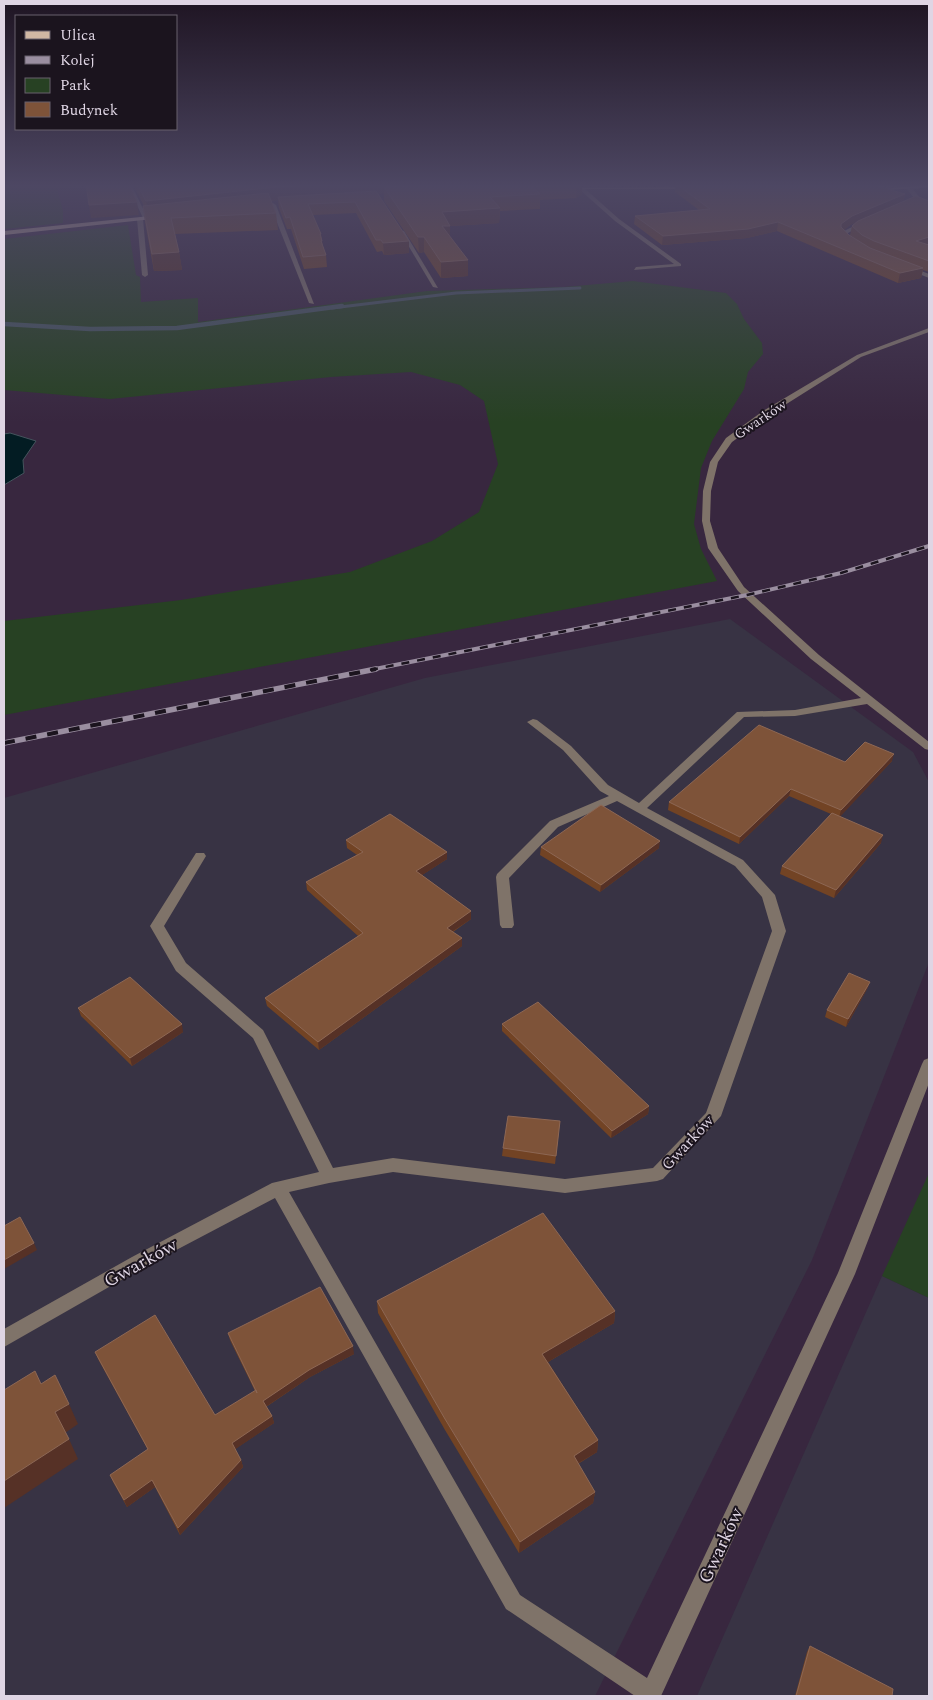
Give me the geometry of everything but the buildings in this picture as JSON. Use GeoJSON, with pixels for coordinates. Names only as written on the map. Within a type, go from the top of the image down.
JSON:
{"type":"FeatureCollection","features":[{"type":"Feature","properties":{"kind":"street"},"geometry":{"type":"LineString","coordinates":[[145,263],[145,275]]}},
{"type":"Feature","properties":{"kind":"street"},"geometry":{"type":"LineString","coordinates":[[296,263],[312,303]]}},
{"type":"Feature","properties":{"kind":"street"},"geometry":{"type":"LineString","coordinates":[[421,263],[436,287]]}},
{"type":"Feature","properties":{"kind":"street"},"geometry":{"type":"LineString","coordinates":[[636,269],[679,265],[677,263]]}},
{"type":"Feature","properties":{"kind":"street"},"geometry":{"type":"LineString","coordinates":[[898,263],[929,276]]}},
{"type":"Feature","properties":{"kind":"street","name":"Gwarków"},"geometry":{"type":"LineString","coordinates":[[929,330],[858,356],[745,427],[729,440],[714,462],[707,492],[706,521],[713,548],[741,589],[815,657],[929,747]]}},
{"type":"Feature","properties":{"kind":"street"},"geometry":{"type":"LineString","coordinates":[[640,808],[741,714],[795,713],[870,700]]}},
{"type":"Feature","properties":{"kind":"street","name":"Gwarków"},"geometry":{"type":"LineString","coordinates":[[5,1335],[278,1188],[329,1176],[393,1165],[565,1186],[657,1174],[713,1116],[779,931],[768,895],[739,863],[604,788],[567,748],[533,722]]}},
{"type":"Feature","properties":{"kind":"street"},"geometry":{"type":"LineString","coordinates":[[507,924],[502,877],[554,824],[618,796]]}},
{"type":"Feature","properties":{"kind":"street"},"geometry":{"type":"LineString","coordinates":[[200,856],[157,926],[181,967],[258,1034],[329,1176]]}},
{"type":"Feature","properties":{"kind":"street","name":"Gwarków"},"geometry":{"type":"LineString","coordinates":[[278,1188],[512,1602],[650,1695],[846,1274],[929,1064]]}},
{"type":"Feature","properties":{"kind":"shaded area"},"geometry":{"type":"Polygon","coordinates":[[[730,619],[913,752],[929,782],[929,962],[812,1260],[595,1696],[4,1696],[4,798],[425,678],[730,619]]]}},
{"type":"Feature","properties":{"kind":"shaded area"},"geometry":{"type":"Polygon","coordinates":[[[882,1276],[929,1298],[929,1696],[697,1696],[882,1276]]]}},
{"type":"Feature","properties":{"kind":"green space"},"geometry":{"type":"Polygon","coordinates":[[[4,263],[134,263],[136,275],[140,277],[141,302],[198,298],[198,322],[427,291],[564,287],[633,281],[726,293],[737,304],[744,319],[762,343],[763,354],[748,372],[744,389],[712,441],[701,468],[694,524],[701,549],[717,581],[4,715],[4,621],[181,600],[350,572],[432,541],[479,512],[498,464],[484,401],[460,385],[411,372],[331,377],[110,399],[4,390],[4,263]]]}},
{"type":"Feature","properties":{"kind":"green space"},"geometry":{"type":"Polygon","coordinates":[[[929,1173],[929,1298],[882,1276],[929,1173]]]}},
{"type":"Feature","properties":{"kind":"water"},"geometry":{"type":"Polygon","coordinates":[[[10,433],[36,441],[23,460],[24,473],[4,485],[4,434],[10,433]]]}},
{"type":"Feature","properties":{"kind":"waterway"},"geometry":{"type":"LineString","coordinates":[[332,308],[456,293],[580,288]]}},
{"type":"Feature","properties":{"kind":"waterway"},"geometry":{"type":"LineString","coordinates":[[4,324],[90,329],[177,328],[342,306]]}},
{"type":"Feature","properties":{"kind":"railway"},"geometry":{"type":"LineString","coordinates":[[370,670],[747,595],[841,573],[929,546]]}},
{"type":"Feature","properties":{"kind":"railway"},"geometry":{"type":"LineString","coordinates":[[4,743],[376,669]]}}]}
